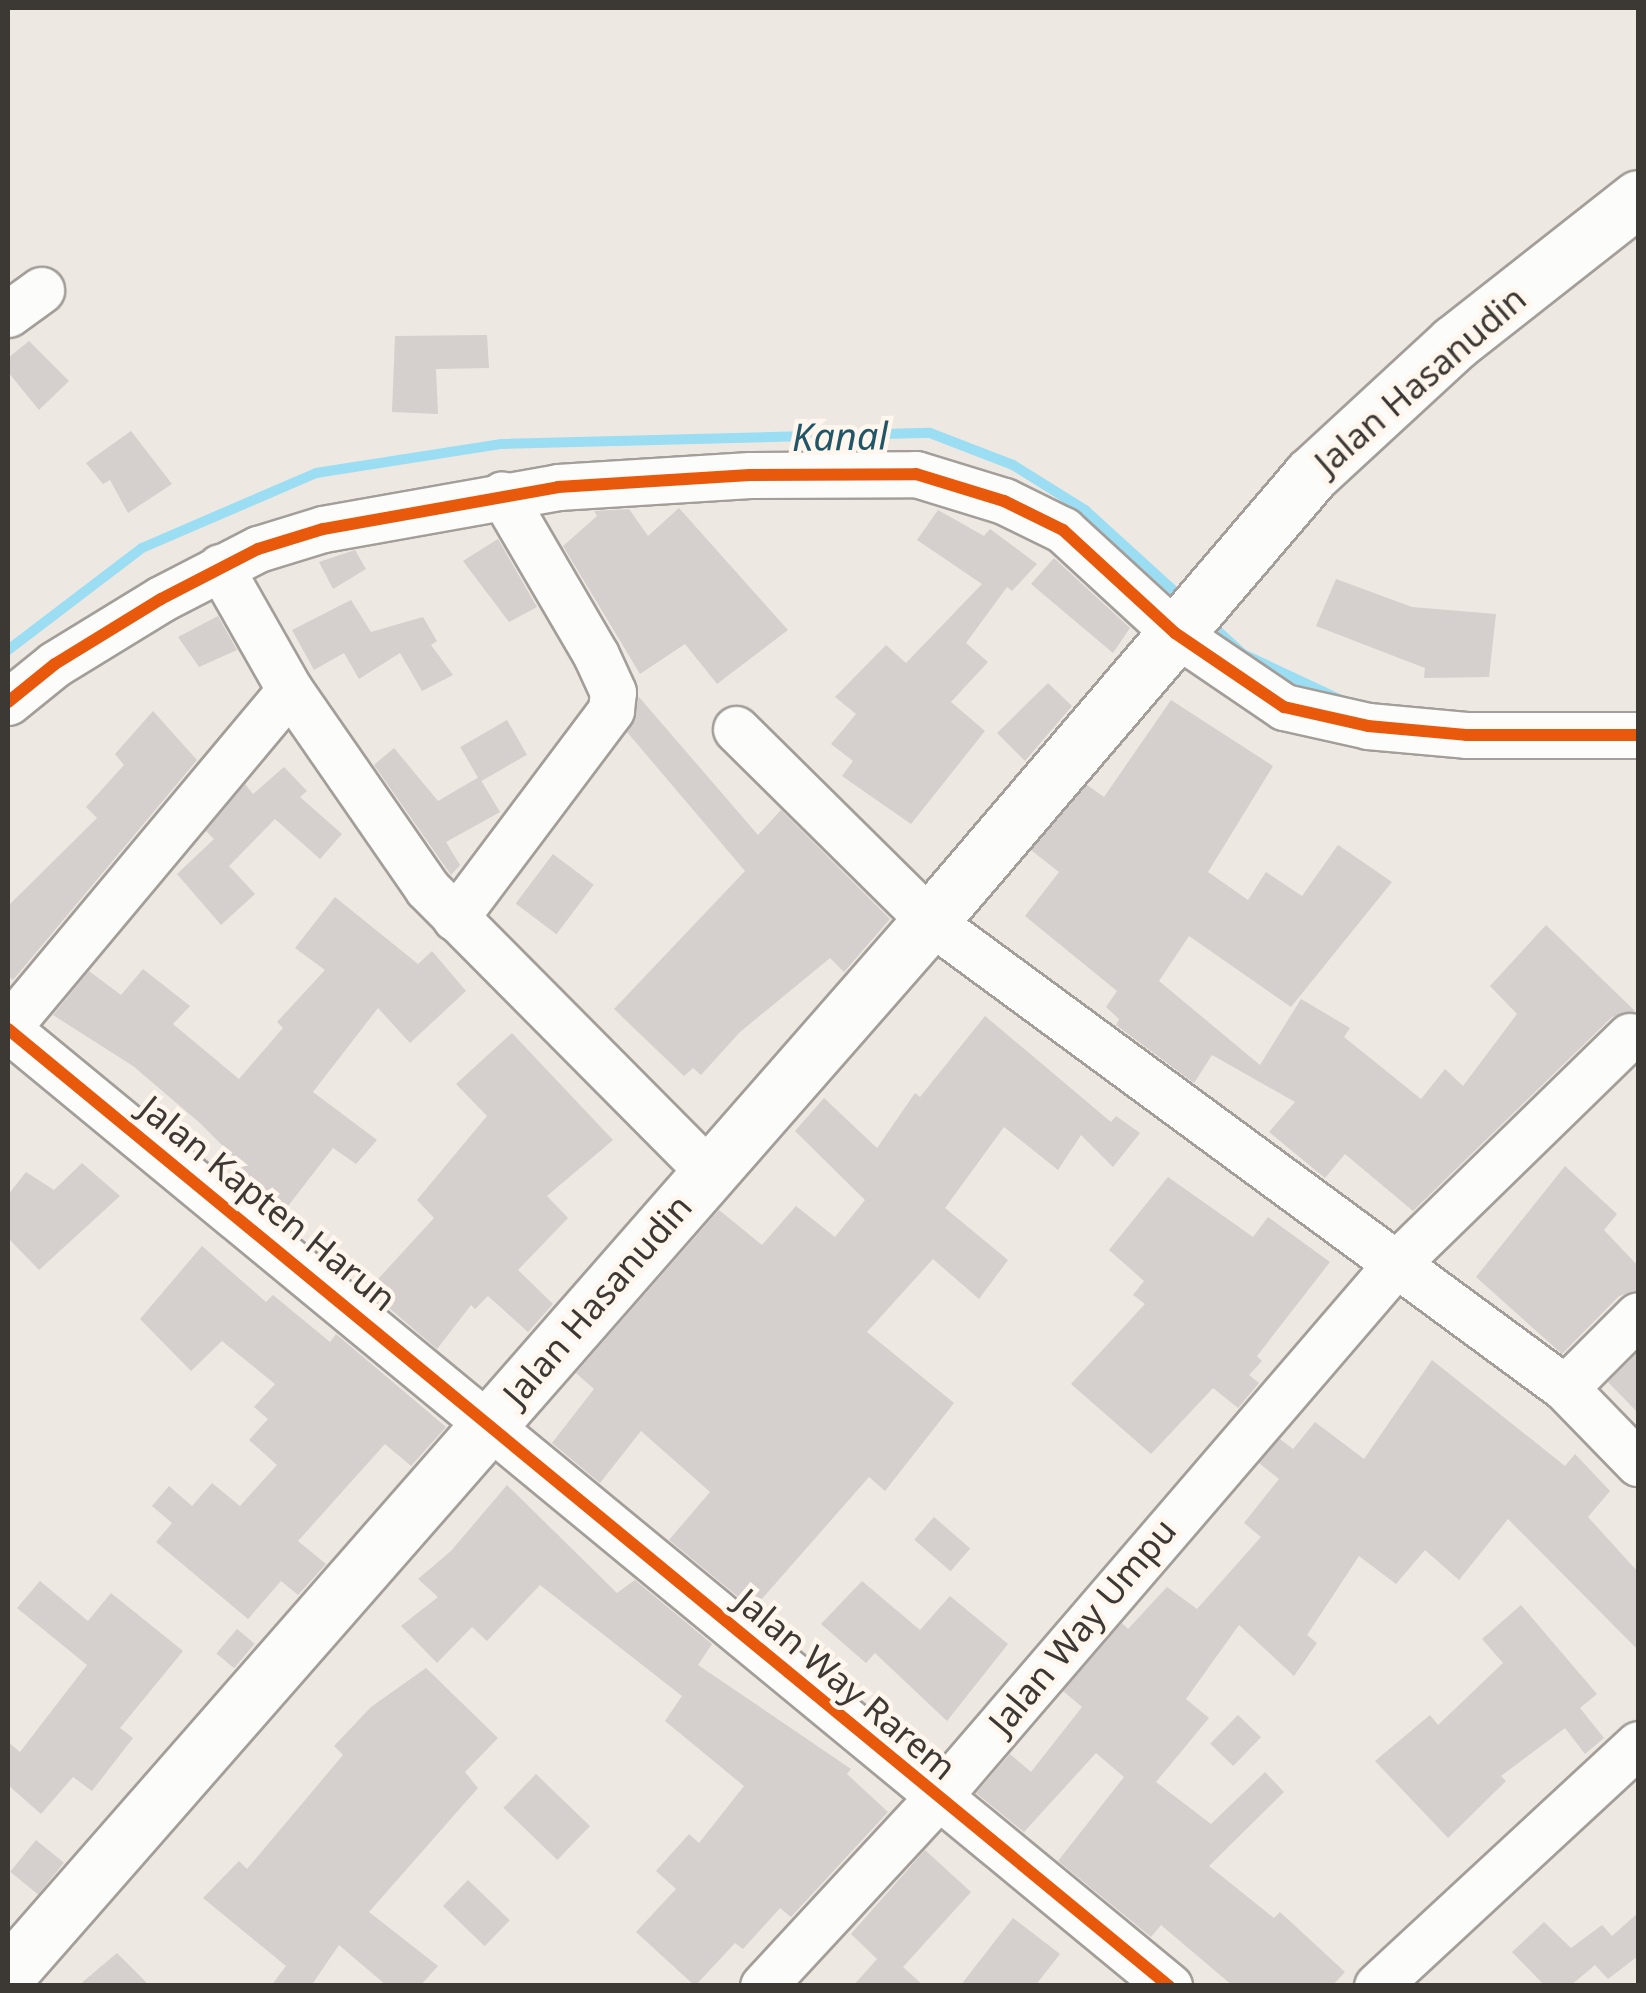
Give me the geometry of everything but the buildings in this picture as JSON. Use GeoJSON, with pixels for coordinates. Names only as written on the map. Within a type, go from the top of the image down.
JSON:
{"type":"FeatureCollection","features":[{"type":"Feature","properties":{"kind":"main road","name":"Jalan Hasanudin"},"geometry":{"type":"LineString","coordinates":[[12,1958],[150,1817],[930,920],[1219,579],[1376,412],[1638,198]]}},
{"type":"Feature","properties":{"kind":"street"},"geometry":{"type":"LineString","coordinates":[[8,702],[55,664],[220,567],[323,529],[502,494],[750,475],[942,480],[1063,530],[1178,628],[1284,707],[1348,722],[1466,734],[1638,735]]}},
{"type":"Feature","properties":{"kind":"street"},"geometry":{"type":"LineString","coordinates":[[454,918],[612,710],[613,692],[596,655],[502,494]]}},
{"type":"Feature","properties":{"kind":"street"},"geometry":{"type":"LineString","coordinates":[[220,567],[290,690],[426,888],[709,1172]]}},
{"type":"Feature","properties":{"kind":"street"},"geometry":{"type":"LineString","coordinates":[[8,1028],[290,690]]}},
{"type":"Feature","properties":{"kind":"street"},"geometry":{"type":"LineString","coordinates":[[736,729],[930,920],[1564,1388],[1638,1464]]}},
{"type":"Feature","properties":{"kind":"street","name":"Jalan Kapten Harun"},"geometry":{"type":"LineString","coordinates":[[8,1028],[491,1423]]}},
{"type":"Feature","properties":{"kind":"street","name":"Jalan Way Umpu"},"geometry":{"type":"LineString","coordinates":[[763,1986],[937,1798],[1397,1264],[1630,1036]]}},
{"type":"Feature","properties":{"kind":"street"},"geometry":{"type":"LineString","coordinates":[[1564,1388],[1638,1316]]}},
{"type":"Feature","properties":{"kind":"street","name":"Jalan Way Rarem"},"geometry":{"type":"LineString","coordinates":[[491,1423],[937,1798],[1169,1986]]}},
{"type":"Feature","properties":{"kind":"street"},"geometry":{"type":"LineString","coordinates":[[1376,1986],[1638,1744]]}},
{"type":"Feature","properties":{"kind":"waterway","name":"Kanal"},"geometry":{"type":"LineString","coordinates":[[8,650],[142,548],[316,473],[502,444],[930,433],[1013,465],[1085,510],[1185,601]]}},
{"type":"Feature","properties":{"kind":"waterway","name":"Kanal"},"geometry":{"type":"LineString","coordinates":[[1209,623],[1243,654],[1339,699]]}},
{"type":"Feature","properties":{"kind":"cycle path"},"geometry":{"type":"LineString","coordinates":[[8,702],[55,664],[161,599],[258,549],[323,529],[558,487],[750,475],[916,474],[1004,501],[1063,530],[1175,633],[1284,707],[1368,726],[1466,735],[1638,735]]}},
{"type":"Feature","properties":{"kind":"cycle path"},"geometry":{"type":"LineString","coordinates":[[8,1029],[1169,1986]]}}]}
